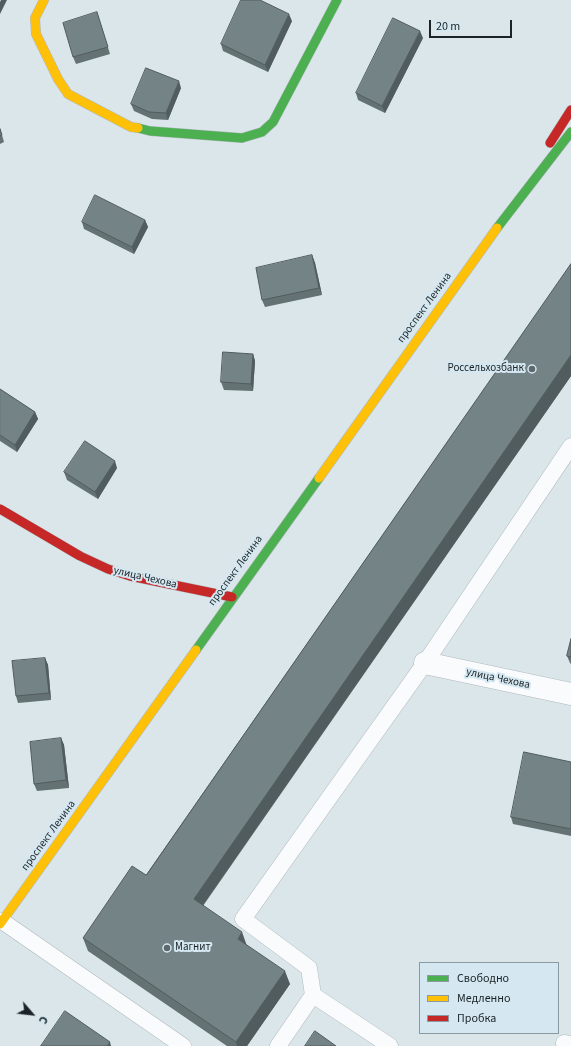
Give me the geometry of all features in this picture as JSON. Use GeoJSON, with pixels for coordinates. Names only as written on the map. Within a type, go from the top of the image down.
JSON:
{"type":"FeatureCollection","features":[{"type":"Feature","properties":{"kind":"main road"},"geometry":{"type":"LineString","coordinates":[[44,0],[35,18],[36,34],[58,79],[68,94],[131,127],[150,131],[242,138],[262,132],[272,122],[337,0]]}},
{"type":"Feature","properties":{"kind":"main road","name":"проспект Ленина"},"geometry":{"type":"LineString","coordinates":[[493,234],[571,110]]}},
{"type":"Feature","properties":{"kind":"main road","name":"проспект Ленина"},"geometry":{"type":"LineString","coordinates":[[1,922],[493,234],[571,132]]}},
{"type":"Feature","properties":{"kind":"main road","name":"улица Чехова"},"geometry":{"type":"LineString","coordinates":[[0,509],[80,556],[108,569],[130,576],[232,597]]}},
{"type":"Feature","properties":{"kind":"street","name":"улица Чехова"},"geometry":{"type":"LineString","coordinates":[[425,662],[571,694]]}},
{"type":"Feature","properties":{"kind":"lane"},"geometry":{"type":"LineString","coordinates":[[278,1046],[313,995],[309,968],[243,919],[425,662],[571,446]]}},
{"type":"Feature","properties":{"kind":"lane"},"geometry":{"type":"LineString","coordinates":[[1,922],[183,1046]]}},
{"type":"Feature","properties":{"kind":"lane"},"geometry":{"type":"LineString","coordinates":[[313,995],[390,1046]]}},
{"type":"Feature","properties":{"kind":"building"},"geometry":{"type":"Polygon","coordinates":[[[241,0],[260,0],[289,14],[265,65],[221,44],[241,0]]]}},
{"type":"Feature","properties":{"kind":"building"},"geometry":{"type":"Polygon","coordinates":[[[97,12],[108,47],[73,57],[63,23],[97,12]]]}},
{"type":"Feature","properties":{"kind":"building"},"geometry":{"type":"Polygon","coordinates":[[[393,18],[420,31],[382,106],[356,93],[393,18]]]}},
{"type":"Feature","properties":{"kind":"building"},"geometry":{"type":"Polygon","coordinates":[[[146,68],[179,81],[166,113],[149,112],[131,104],[146,68]]]}},
{"type":"Feature","properties":{"kind":"building"},"geometry":{"type":"Polygon","coordinates":[[[95,195],[145,220],[132,247],[82,222],[95,195]]]}},
{"type":"Feature","properties":{"kind":"building"},"geometry":{"type":"Polygon","coordinates":[[[312,255],[319,288],[262,300],[256,268],[312,255]]]}},
{"type":"Feature","properties":{"kind":"building"},"geometry":{"type":"Polygon","coordinates":[[[571,264],[571,355],[194,899],[242,932],[238,939],[285,971],[236,1042],[83,938],[132,866],[146,875],[571,264]]]}},
{"type":"Feature","properties":{"kind":"building"},"geometry":{"type":"Polygon","coordinates":[[[223,352],[253,354],[251,384],[221,382],[223,352]]]}},
{"type":"Feature","properties":{"kind":"building"},"geometry":{"type":"Polygon","coordinates":[[[0,389],[35,412],[15,445],[0,435],[0,389]]]}},
{"type":"Feature","properties":{"kind":"building"},"geometry":{"type":"Polygon","coordinates":[[[85,441],[115,461],[95,492],[64,472],[85,441]]]}},
{"type":"Feature","properties":{"kind":"building"},"geometry":{"type":"Polygon","coordinates":[[[571,639],[571,657],[567,656],[571,639]]]}},
{"type":"Feature","properties":{"kind":"building"},"geometry":{"type":"Polygon","coordinates":[[[45,658],[49,693],[16,696],[12,661],[45,658]]]}},
{"type":"Feature","properties":{"kind":"building"},"geometry":{"type":"Polygon","coordinates":[[[61,738],[66,780],[34,784],[30,742],[61,738]]]}},
{"type":"Feature","properties":{"kind":"building"},"geometry":{"type":"Polygon","coordinates":[[[524,752],[571,762],[571,829],[511,817],[524,752]]]}},
{"type":"Feature","properties":{"kind":"building"},"geometry":{"type":"Polygon","coordinates":[[[65,1011],[110,1042],[107,1046],[41,1046],[65,1011]]]}},
{"type":"Feature","properties":{"kind":"building"},"geometry":{"type":"Polygon","coordinates":[[[315,1031],[336,1046],[305,1046],[315,1031]]]}},
{"type":"Feature","properties":{"kind":"traffic: fast"},"geometry":{"type":"LineString","coordinates":[[138,128],[150,131],[242,138],[262,132],[273,122],[337,0]]}},
{"type":"Feature","properties":{"kind":"traffic: fast"},"geometry":{"type":"LineString","coordinates":[[497,228],[571,132]]}},
{"type":"Feature","properties":{"kind":"traffic: fast"},"geometry":{"type":"LineString","coordinates":[[196,650],[319,478]]}},
{"type":"Feature","properties":{"kind":"traffic: slow"},"geometry":{"type":"LineString","coordinates":[[44,0],[35,18],[36,34],[58,79],[68,94],[131,127],[138,128]]}},
{"type":"Feature","properties":{"kind":"traffic: slow"},"geometry":{"type":"LineString","coordinates":[[319,478],[497,228]]}},
{"type":"Feature","properties":{"kind":"traffic: slow"},"geometry":{"type":"LineString","coordinates":[[0,924],[196,650]]}},
{"type":"Feature","properties":{"kind":"traffic: jam"},"geometry":{"type":"LineString","coordinates":[[550,143],[571,110]]}},
{"type":"Feature","properties":{"kind":"traffic: jam"},"geometry":{"type":"LineString","coordinates":[[0,509],[80,556],[108,569],[130,576],[232,597]]}},
{"type":"Feature","properties":{"kind":"place","name":"Россельхозбанк"},"geometry":{"type":"Point","coordinates":[532,369]}},
{"type":"Feature","properties":{"kind":"place","name":"Магнит"},"geometry":{"type":"Point","coordinates":[167,948]}}]}
